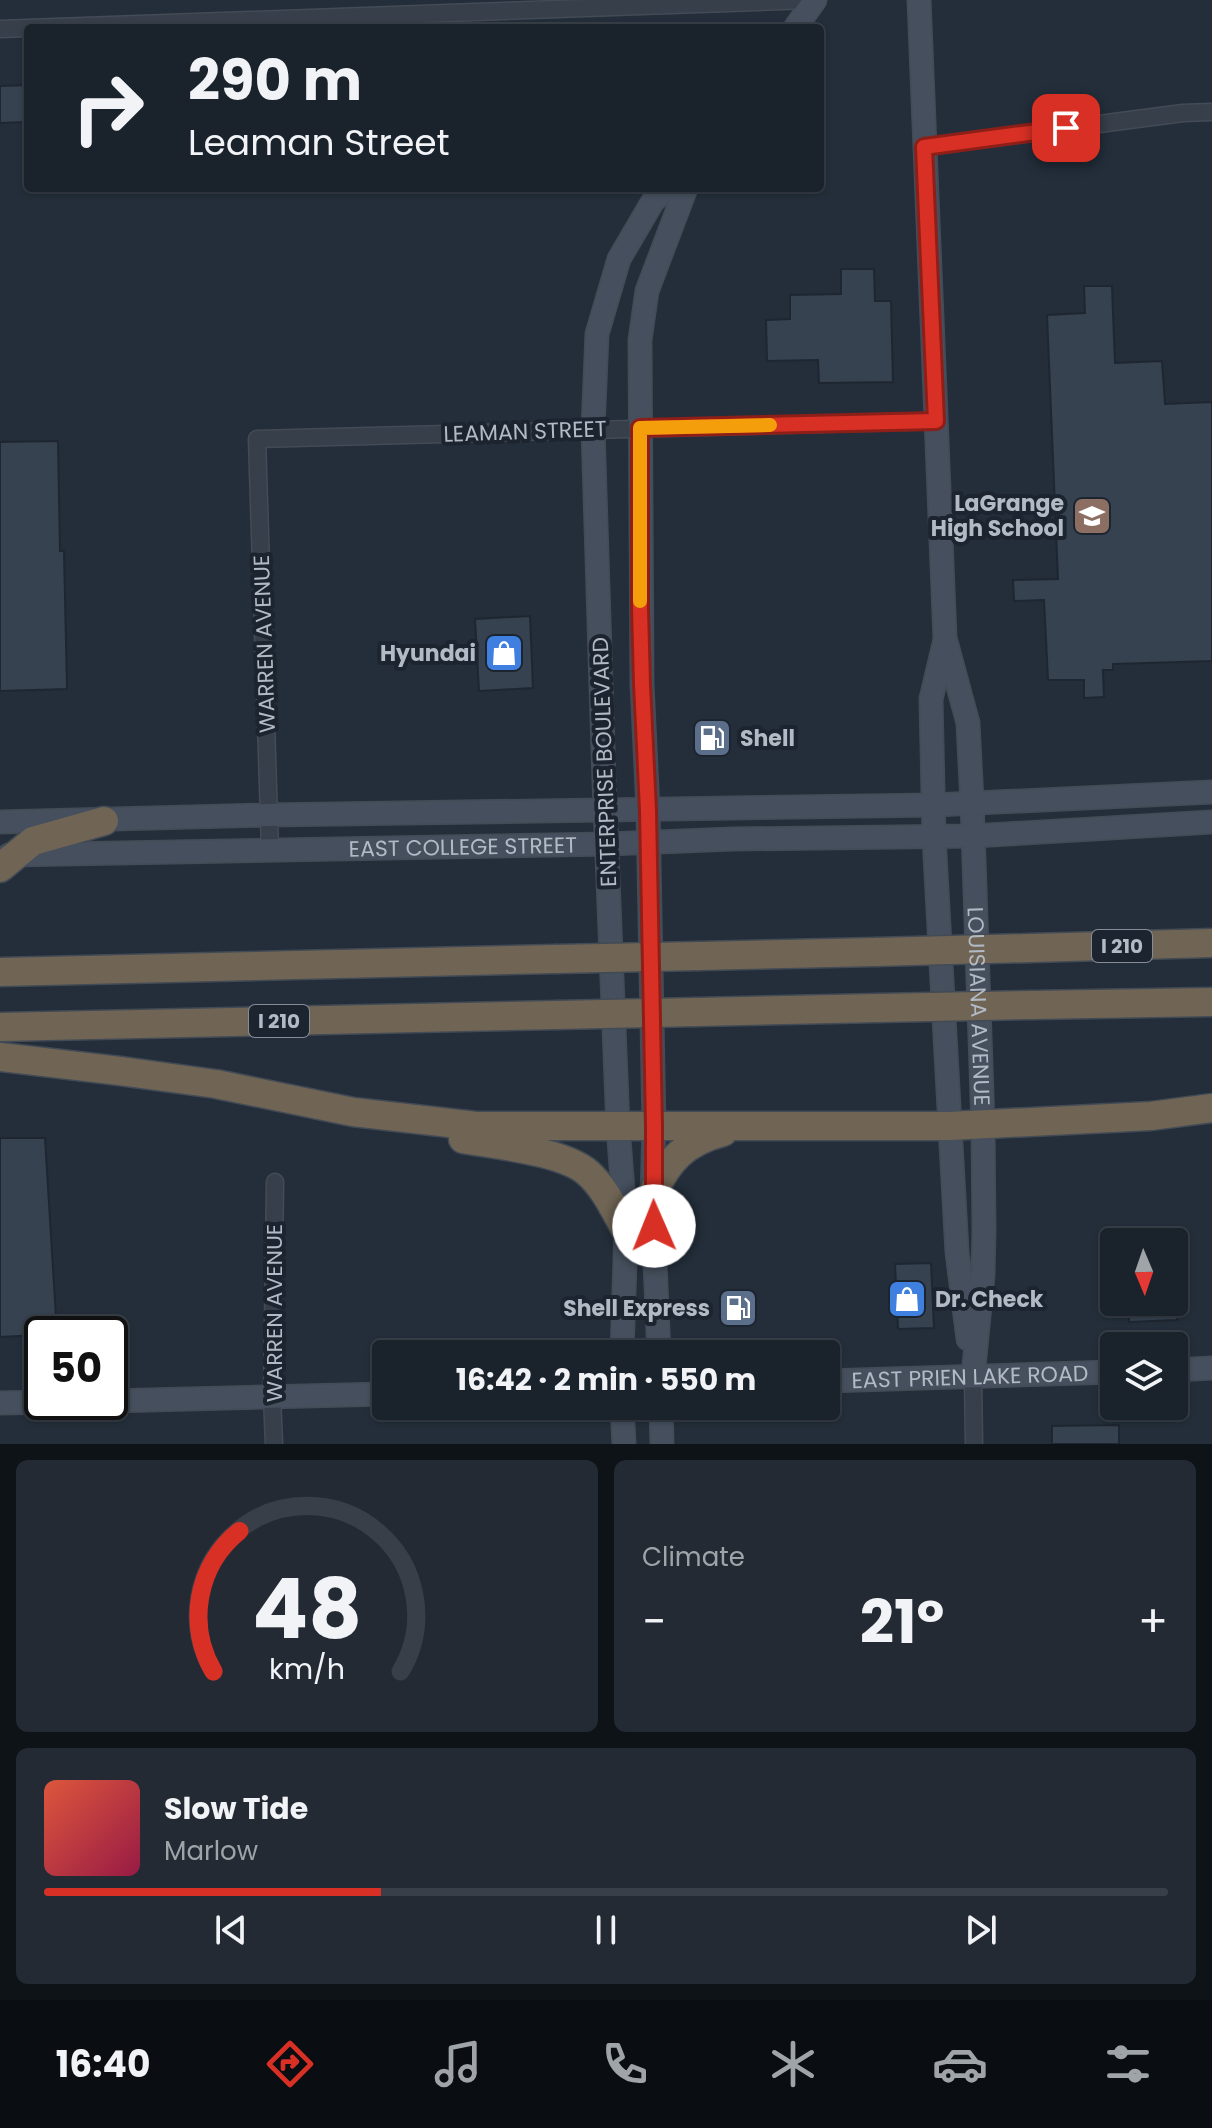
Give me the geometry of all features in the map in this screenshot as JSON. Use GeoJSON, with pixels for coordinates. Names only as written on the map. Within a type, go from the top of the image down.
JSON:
{"type":"FeatureCollection","features":[{"type":"Feature","properties":{"kind":"highway"},"geometry":{"type":"LineString","coordinates":[[5,859],[33,841],[104,821]]}},
{"type":"Feature","properties":{"kind":"highway","name":"I 210"},"geometry":{"type":"LineString","coordinates":[[0,972],[1212,943]]}},
{"type":"Feature","properties":{"kind":"highway","name":"I 210"},"geometry":{"type":"LineString","coordinates":[[0,1027],[1212,1002]]}},
{"type":"Feature","properties":{"kind":"highway"},"geometry":{"type":"LineString","coordinates":[[0,1057],[216,1084],[353,1112],[426,1132],[541,1154],[569,1162],[587,1172],[600,1186],[626,1230]]}},
{"type":"Feature","properties":{"kind":"highway"},"geometry":{"type":"LineString","coordinates":[[353,1112],[476,1126],[949,1126],[1151,1116],[1212,1108]]}},
{"type":"Feature","properties":{"kind":"highway"},"geometry":{"type":"LineString","coordinates":[[652,1195],[662,1173],[690,1145],[702,1137],[749,1125]]}},
{"type":"Feature","properties":{"kind":"main road"},"geometry":{"type":"LineString","coordinates":[[798,24],[813,0]]}},
{"type":"Feature","properties":{"kind":"main road","name":"LOUISIANA AVENUE"},"geometry":{"type":"LineString","coordinates":[[919,0],[945,638],[968,723],[972,802],[983,1125],[983,1275],[973,1376]]}},
{"type":"Feature","properties":{"kind":"main road","name":"ENTERPRISE BOULEVARD"},"geometry":{"type":"LineString","coordinates":[[622,1340],[626,1230],[618,1127],[593,429],[597,334],[619,259],[653,201],[663,192]]}},
{"type":"Feature","properties":{"kind":"main road","name":"ENTERPRISE BOULEVARD"},"geometry":{"type":"LineString","coordinates":[[658,1340],[652,1195],[654,1127],[649,842],[642,684],[640,340],[647,291],[684,192]]}},
{"type":"Feature","properties":{"kind":"main road","name":"LOUISIANA AVENUE"},"geometry":{"type":"LineString","coordinates":[[945,638],[931,699],[934,837],[959,1273],[973,1376]]}},
{"type":"Feature","properties":{"kind":"main road","name":"EAST COLLEGE STREET"},"geometry":{"type":"LineString","coordinates":[[0,822],[934,805],[1212,792]]}},
{"type":"Feature","properties":{"kind":"main road","name":"EAST COLLEGE STREET"},"geometry":{"type":"LineString","coordinates":[[5,859],[270,850],[973,836],[1212,822]]}},
{"type":"Feature","properties":{"kind":"main road"},"geometry":{"type":"LineString","coordinates":[[1188,1369],[1212,1368]]}},
{"type":"Feature","properties":{"kind":"main road","name":"EAST PRIEN LAKE ROAD"},"geometry":{"type":"LineString","coordinates":[[840,1381],[1100,1372]]}},
{"type":"Feature","properties":{"kind":"main road"},"geometry":{"type":"LineString","coordinates":[[128,1400],[372,1394]]}},
{"type":"Feature","properties":{"kind":"main road"},"geometry":{"type":"LineString","coordinates":[[0,1403],[24,1403]]}},
{"type":"Feature","properties":{"kind":"main road"},"geometry":{"type":"LineString","coordinates":[[623,1420],[624,1444]]}},
{"type":"Feature","properties":{"kind":"main road"},"geometry":{"type":"LineString","coordinates":[[661,1420],[662,1444]]}},
{"type":"Feature","properties":{"kind":"street"},"geometry":{"type":"LineString","coordinates":[[140,24],[813,0]]}},
{"type":"Feature","properties":{"kind":"street"},"geometry":{"type":"LineString","coordinates":[[0,29],[24,28]]}},
{"type":"Feature","properties":{"kind":"street"},"geometry":{"type":"LineString","coordinates":[[924,147],[1183,113],[1212,112]]}},
{"type":"Feature","properties":{"kind":"street","name":"LEAMAN STREET"},"geometry":{"type":"LineString","coordinates":[[257,439],[936,421]]}},
{"type":"Feature","properties":{"kind":"street","name":"WARREN AVENUE"},"geometry":{"type":"LineString","coordinates":[[257,439],[270,850]]}},
{"type":"Feature","properties":{"kind":"street","name":"WARREN AVENUE"},"geometry":{"type":"LineString","coordinates":[[274,1444],[275,1182]]}},
{"type":"Feature","properties":{"kind":"street","name":"LOUISIANA AVENUE"},"geometry":{"type":"LineString","coordinates":[[973,1376],[974,1444]]}},
{"type":"Feature","properties":{"kind":"building"},"geometry":{"type":"Polygon","coordinates":[[[24,85],[24,122],[0,123],[0,86],[24,85]]]}},
{"type":"Feature","properties":{"kind":"building"},"geometry":{"type":"Polygon","coordinates":[[[841,269],[874,269],[875,301],[891,301],[893,382],[819,383],[818,360],[767,361],[766,320],[790,319],[790,295],[841,294],[841,269]]]}},
{"type":"Feature","properties":{"kind":"building"},"geometry":{"type":"Polygon","coordinates":[[[1084,286],[1112,286],[1115,363],[1162,361],[1165,404],[1212,402],[1212,661],[1113,664],[1113,670],[1103,670],[1104,697],[1084,698],[1084,680],[1048,680],[1044,600],[1014,601],[1013,580],[1058,579],[1047,315],[1085,313],[1084,286]]]}},
{"type":"Feature","properties":{"kind":"building"},"geometry":{"type":"Polygon","coordinates":[[[58,441],[67,689],[0,691],[0,442],[58,441]]]}},
{"type":"Feature","properties":{"kind":"building","name":"Hyundai"},"geometry":{"type":"Polygon","coordinates":[[[530,616],[533,688],[479,691],[475,619],[530,616]]]}},
{"type":"Feature","properties":{"kind":"building"},"geometry":{"type":"Polygon","coordinates":[[[0,1138],[45,1138],[56,1316],[24,1316],[24,1336],[0,1337],[0,1138]]]}},
{"type":"Feature","properties":{"kind":"building"},"geometry":{"type":"Polygon","coordinates":[[[931,1263],[934,1328],[898,1329],[895,1264],[931,1263]]]}},
{"type":"Feature","properties":{"kind":"building"},"geometry":{"type":"Polygon","coordinates":[[[1129,1316],[1177,1316],[1177,1320],[1129,1322],[1129,1316]]]}},
{"type":"Feature","properties":{"kind":"building"},"geometry":{"type":"Polygon","coordinates":[[[1119,1425],[1119,1444],[1052,1444],[1052,1426],[1119,1425]]]}},
{"type":"Feature","properties":{"kind":"slow traffic"},"geometry":{"type":"LineString","coordinates":[[640,601],[640,428],[770,425]]}},
{"type":"Feature","properties":{"kind":"place","name":"LaGrange High School"},"geometry":{"type":"Point","coordinates":[1092,516]}},
{"type":"Feature","properties":{"kind":"place","name":"Hyundai"},"geometry":{"type":"Point","coordinates":[504,653]}},
{"type":"Feature","properties":{"kind":"place","name":"Shell"},"geometry":{"type":"Point","coordinates":[712,738]}},
{"type":"Feature","properties":{"kind":"place","name":"Dr. Check"},"geometry":{"type":"Point","coordinates":[907,1299]}},
{"type":"Feature","properties":{"kind":"place","name":"Shell Express"},"geometry":{"type":"Point","coordinates":[738,1308]}},
{"type":"Feature","properties":{"kind":"route"},"geometry":{"type":"LineString","coordinates":[[654,1226],[648,810],[640,608],[640,428],[936,421],[924,147],[1066,128]]}}]}
